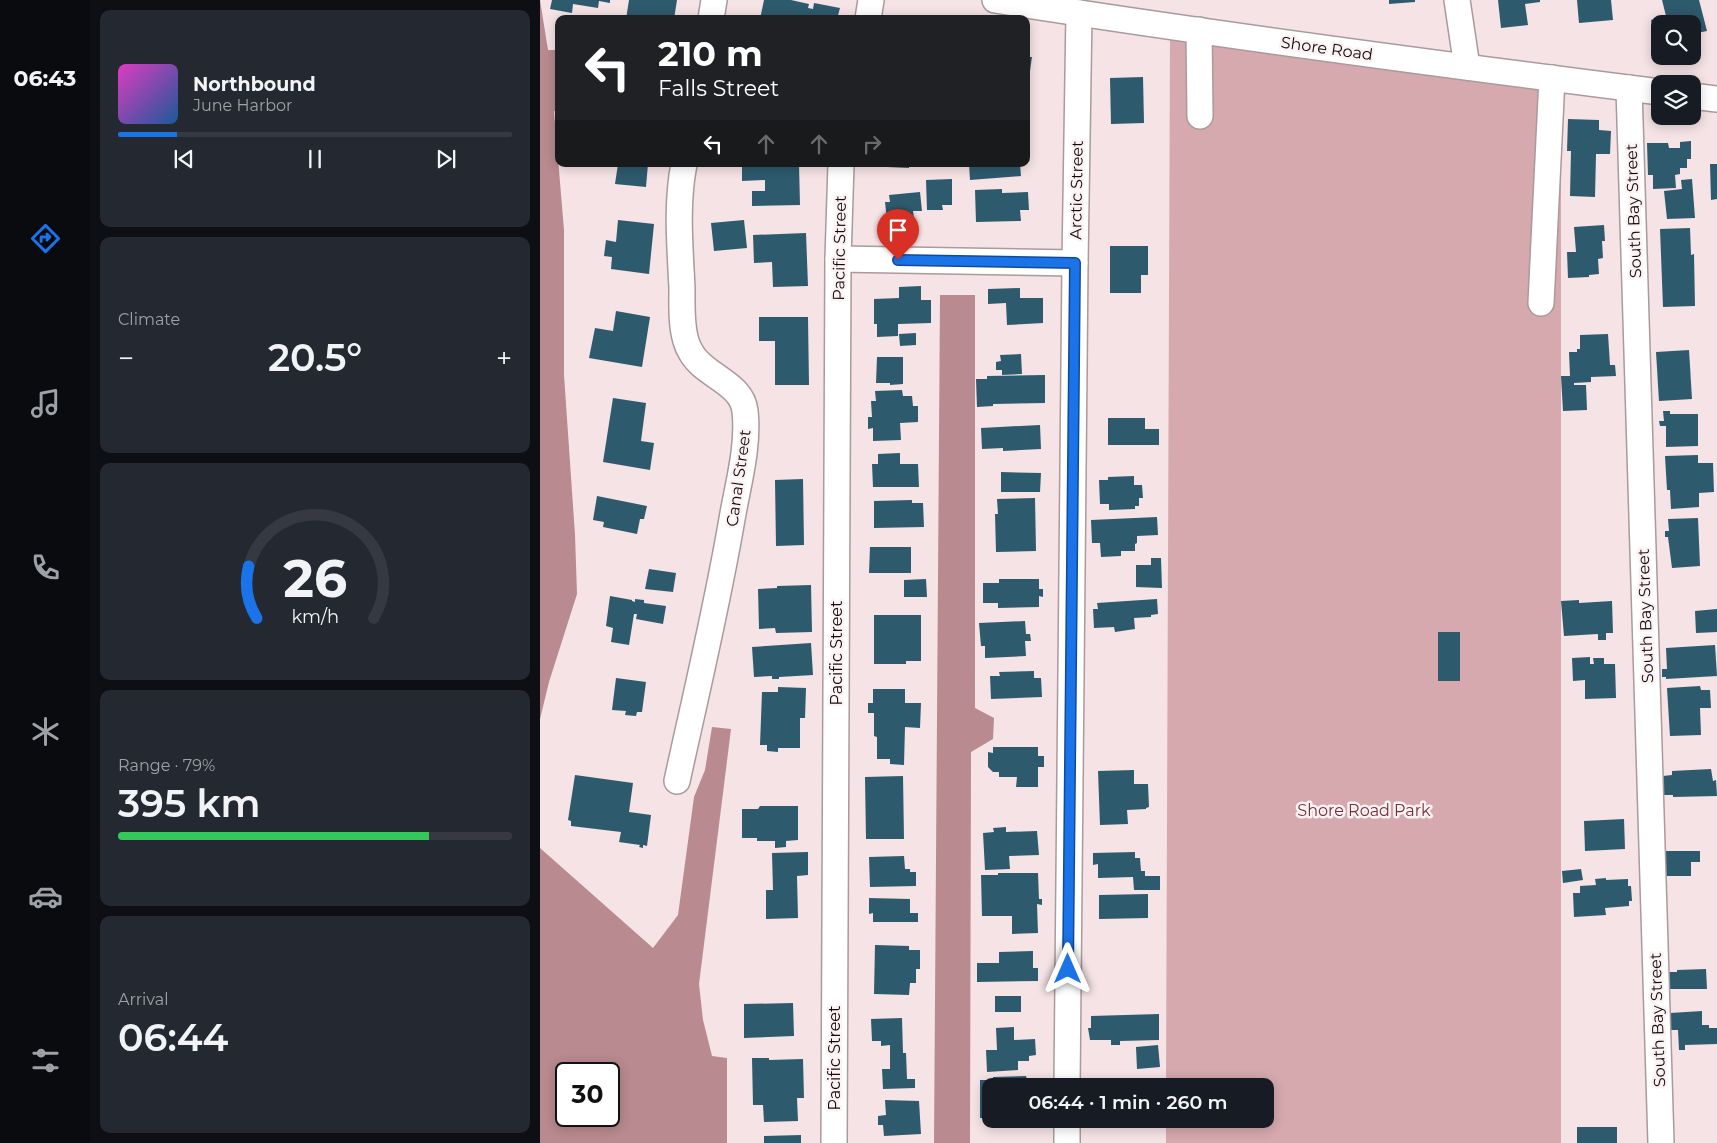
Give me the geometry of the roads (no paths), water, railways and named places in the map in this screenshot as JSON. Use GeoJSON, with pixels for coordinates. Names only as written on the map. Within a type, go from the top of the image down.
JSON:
{"type":"FeatureCollection","features":[{"type":"Feature","properties":{"kind":"street"},"geometry":{"type":"LineString","coordinates":[[712,15],[714,0]]}},
{"type":"Feature","properties":{"kind":"street"},"geometry":{"type":"LineString","coordinates":[[869,15],[871,0]]}},
{"type":"Feature","properties":{"kind":"street","name":"Shore Road"},"geometry":{"type":"LineString","coordinates":[[995,0],[1466,67],[1651,91]]}},
{"type":"Feature","properties":{"kind":"street"},"geometry":{"type":"LineString","coordinates":[[1457,0],[1466,67]]}},
{"type":"Feature","properties":{"kind":"street","name":"Arctic Street"},"geometry":{"type":"LineString","coordinates":[[1068,1078],[1079,13]]}},
{"type":"Feature","properties":{"kind":"street"},"geometry":{"type":"LineString","coordinates":[[1199,30],[1200,116]]}},
{"type":"Feature","properties":{"kind":"street"},"geometry":{"type":"LineString","coordinates":[[1541,304],[1552,78]]}},
{"type":"Feature","properties":{"kind":"street","name":"South Bay Street"},"geometry":{"type":"LineString","coordinates":[[1629,88],[1661,1143]]}},
{"type":"Feature","properties":{"kind":"street"},"geometry":{"type":"LineString","coordinates":[[1701,97],[1717,99]]}},
{"type":"Feature","properties":{"kind":"street","name":"Canal Street"},"geometry":{"type":"LineString","coordinates":[[677,781],[718,597],[744,448],[746,422],[744,407],[738,394],[701,366],[685,340],[680,240],[680,182],[683,167]]}},
{"type":"Feature","properties":{"kind":"street","name":"Pacific Street"},"geometry":{"type":"LineString","coordinates":[[834,1143],[838,259],[841,167]]}},
{"type":"Feature","properties":{"kind":"street"},"geometry":{"type":"LineString","coordinates":[[838,259],[1075,263]]}},
{"type":"Feature","properties":{"kind":"street"},"geometry":{"type":"LineString","coordinates":[[1067,1128],[1067,1143]]}},
{"type":"Feature","properties":{"kind":"park label","name":"Shore Road Park"},"geometry":{"type":"Point","coordinates":[1364,810]}}]}
